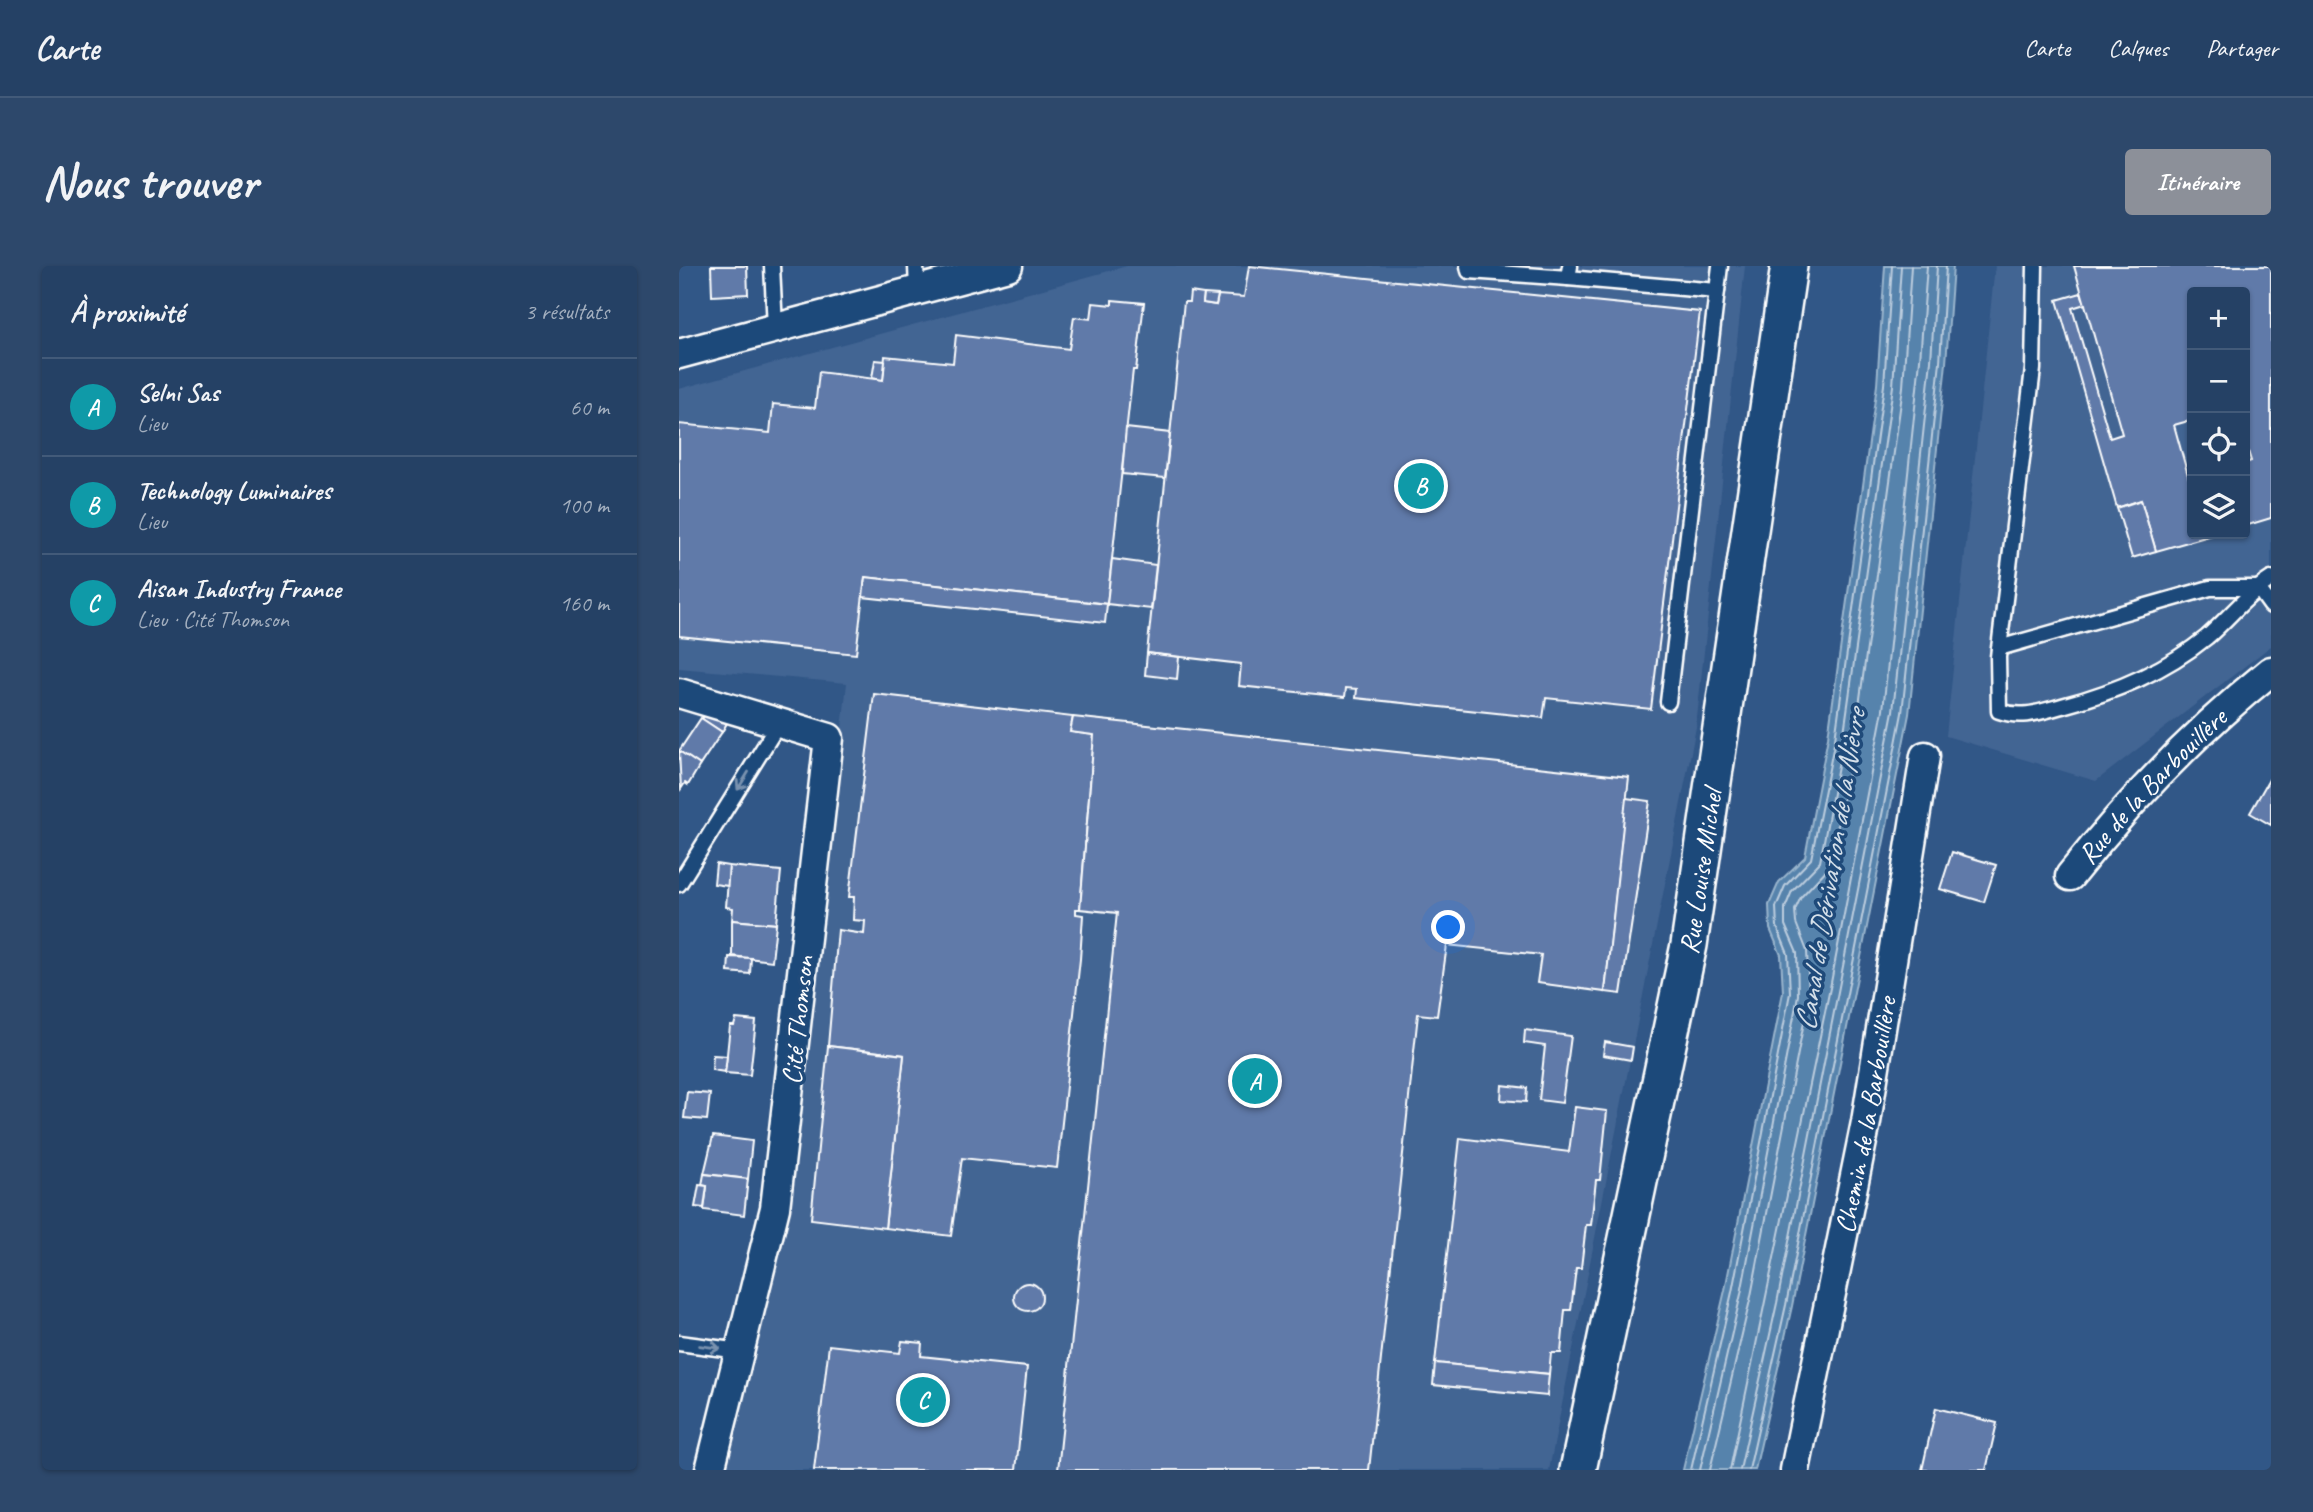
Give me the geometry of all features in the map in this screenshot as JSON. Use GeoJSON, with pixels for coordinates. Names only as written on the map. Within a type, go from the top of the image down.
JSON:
{"type":"FeatureCollection","features":[{"type":"Feature","properties":{"kind":"street"},"geometry":{"type":"LineString","coordinates":[[679,354],[775,328],[916,278],[1007,266]]}},
{"type":"Feature","properties":{"kind":"street","name":"Rue Louise Michel"},"geometry":{"type":"LineString","coordinates":[[1578,1470],[1689,945],[1789,266]]}},
{"type":"Feature","properties":{"kind":"street","name":"Rue de la Barbouillère"},"geometry":{"type":"LineString","coordinates":[[2070,876],[2122,809],[2229,704],[2271,671]]}},
{"type":"Feature","properties":{"kind":"street","name":"Cité Thomson"},"geometry":{"type":"LineString","coordinates":[[679,693],[829,738],[775,1208],[711,1470]]}},
{"type":"Feature","properties":{"kind":"street","name":"Chemin de la Barbouillère"},"geometry":{"type":"LineString","coordinates":[[1795,1470],[1866,1122],[1925,756]]}},
{"type":"Feature","properties":{"kind":"lane"},"geometry":{"type":"LineString","coordinates":[[772,266],[775,328]]}},
{"type":"Feature","properties":{"kind":"lane"},"geometry":{"type":"LineString","coordinates":[[1468,266],[1469,271],[1569,272],[1717,291]]}},
{"type":"Feature","properties":{"kind":"lane"},"geometry":{"type":"LineString","coordinates":[[1668,702],[1720,266]]}},
{"type":"Feature","properties":{"kind":"lane"},"geometry":{"type":"LineString","coordinates":[[2035,266],[2033,369],[1999,648],[1999,711],[2012,716],[2027,716],[2108,694],[2135,683],[2205,638],[2271,579]]}},
{"type":"Feature","properties":{"kind":"lane"},"geometry":{"type":"LineString","coordinates":[[1999,648],[2210,588],[2258,588]]}},
{"type":"Feature","properties":{"kind":"lane"},"geometry":{"type":"LineString","coordinates":[[2258,588],[2271,606]]}},
{"type":"Feature","properties":{"kind":"lane"},"geometry":{"type":"LineString","coordinates":[[679,884],[779,723]]}},
{"type":"Feature","properties":{"kind":"lane"},"geometry":{"type":"LineString","coordinates":[[679,1343],[740,1351]]}},
{"type":"Feature","properties":{"kind":"shaded area"},"geometry":{"type":"Polygon","coordinates":[[[1127,266],[1745,266],[1696,727],[1549,1470],[722,1470],[791,1200],[847,683],[679,668],[679,389],[1127,266]]]}},
{"type":"Feature","properties":{"kind":"shaded area"},"geometry":{"type":"Polygon","coordinates":[[[1995,266],[2271,266],[2271,646],[2096,781],[1946,736],[1995,266]]]}},
{"type":"Feature","properties":{"kind":"water","name":"Canal de Dérivation de la Nièvre"},"geometry":{"type":"Polygon","coordinates":[[[1885,266],[1953,266],[1946,363],[1909,714],[1792,1306],[1755,1470],[1683,1470],[1725,1290],[1783,992],[1781,955],[1770,929],[1769,905],[1779,882],[1805,857],[1828,737],[1877,385],[1885,266]]]}},
{"type":"Feature","properties":{"kind":"building"},"geometry":{"type":"Polygon","coordinates":[[[711,266],[747,266],[748,294],[712,296],[711,266]]]}},
{"type":"Feature","properties":{"kind":"building"},"geometry":{"type":"Polygon","coordinates":[[[1249,266],[1700,312],[1651,709],[1546,698],[1543,718],[1356,698],[1357,689],[1346,688],[1345,697],[1239,686],[1241,664],[1147,653],[1184,302],[1189,302],[1190,292],[1204,294],[1203,303],[1216,305],[1218,295],[1244,297],[1249,266]]]}},
{"type":"Feature","properties":{"kind":"building"},"geometry":{"type":"Polygon","coordinates":[[[2074,266],[2271,266],[2271,518],[2250,524],[2250,287],[2187,287],[2187,421],[2174,425],[2187,472],[2187,539],[2198,539],[2156,551],[2141,500],[2117,508],[2057,300],[2081,293],[2084,302],[2074,266]],[[2085,304],[2072,308],[2110,438],[2122,434],[2085,304]]]}},
{"type":"Feature","properties":{"kind":"building"},"geometry":{"type":"Polygon","coordinates":[[[1204,294],[1218,295],[1216,305],[1203,303],[1204,294]]]}},
{"type":"Feature","properties":{"kind":"building"},"geometry":{"type":"Polygon","coordinates":[[[1112,300],[1144,303],[1136,370],[1133,370],[1107,604],[865,577],[856,654],[679,636],[679,424],[770,433],[773,404],[815,408],[819,372],[883,380],[885,356],[953,363],[956,335],[1069,349],[1074,317],[1091,319],[1093,303],[1112,305],[1112,300]]]}},
{"type":"Feature","properties":{"kind":"building"},"geometry":{"type":"Polygon","coordinates":[[[875,360],[885,361],[883,380],[872,378],[875,360]]]}},
{"type":"Feature","properties":{"kind":"building"},"geometry":{"type":"Polygon","coordinates":[[[1126,428],[1170,433],[1165,478],[1122,474],[1126,428]]]}},
{"type":"Feature","properties":{"kind":"building"},"geometry":{"type":"Polygon","coordinates":[[[2141,500],[2156,551],[2132,558],[2117,508],[2141,500]]]}},
{"type":"Feature","properties":{"kind":"building"},"geometry":{"type":"Polygon","coordinates":[[[1112,559],[1156,565],[1151,609],[1107,604],[1112,559]]]}},
{"type":"Feature","properties":{"kind":"building"},"geometry":{"type":"Polygon","coordinates":[[[865,577],[1107,604],[1105,623],[863,597],[865,577]]]}},
{"type":"Feature","properties":{"kind":"building"},"geometry":{"type":"Polygon","coordinates":[[[1147,653],[1179,657],[1177,679],[1145,675],[1147,653]]]}},
{"type":"Feature","properties":{"kind":"building"},"geometry":{"type":"Polygon","coordinates":[[[874,694],[1073,717],[1070,732],[1094,735],[1080,909],[1076,909],[1076,914],[1083,915],[1080,959],[1057,1168],[962,1158],[951,1236],[885,1228],[904,1055],[828,1046],[838,930],[864,934],[865,921],[853,920],[854,897],[849,897],[874,694]]]}},
{"type":"Feature","properties":{"kind":"building"},"geometry":{"type":"Polygon","coordinates":[[[705,715],[727,723],[722,732],[702,719],[705,715]]]}},
{"type":"Feature","properties":{"kind":"building"},"geometry":{"type":"Polygon","coordinates":[[[1073,717],[1629,777],[1605,992],[1537,983],[1541,955],[1447,945],[1437,1016],[1418,1014],[1369,1470],[1058,1470],[1117,913],[1080,909],[1094,735],[1070,732],[1073,717]]]}},
{"type":"Feature","properties":{"kind":"building"},"geometry":{"type":"Polygon","coordinates":[[[701,718],[722,732],[700,765],[679,751],[701,718]]]}},
{"type":"Feature","properties":{"kind":"building"},"geometry":{"type":"Polygon","coordinates":[[[679,751],[700,765],[688,785],[685,783],[681,789],[679,751]]]}},
{"type":"Feature","properties":{"kind":"building"},"geometry":{"type":"Polygon","coordinates":[[[2271,776],[2271,825],[2250,813],[2271,776]]]}},
{"type":"Feature","properties":{"kind":"building"},"geometry":{"type":"Polygon","coordinates":[[[1626,798],[1650,801],[1621,994],[1605,992],[1626,798]]]}},
{"type":"Feature","properties":{"kind":"building"},"geometry":{"type":"Polygon","coordinates":[[[1952,852],[1996,865],[1984,902],[1940,889],[1952,852]]]}},
{"type":"Feature","properties":{"kind":"building"},"geometry":{"type":"Polygon","coordinates":[[[716,864],[729,866],[728,886],[714,884],[716,864]]]}},
{"type":"Feature","properties":{"kind":"building"},"geometry":{"type":"Polygon","coordinates":[[[729,866],[781,871],[776,924],[732,920],[733,908],[726,907],[729,866]]]}},
{"type":"Feature","properties":{"kind":"building"},"geometry":{"type":"Polygon","coordinates":[[[732,920],[776,924],[772,961],[732,956],[732,920]]]}},
{"type":"Feature","properties":{"kind":"building"},"geometry":{"type":"Polygon","coordinates":[[[729,957],[751,958],[750,974],[728,972],[729,957]]]}},
{"type":"Feature","properties":{"kind":"building"},"geometry":{"type":"Polygon","coordinates":[[[736,1019],[756,1021],[750,1075],[725,1073],[730,1026],[734,1026],[736,1019]]]}},
{"type":"Feature","properties":{"kind":"building"},"geometry":{"type":"Polygon","coordinates":[[[1525,1030],[1571,1036],[1562,1103],[1539,1100],[1545,1046],[1524,1043],[1525,1030]]]}},
{"type":"Feature","properties":{"kind":"building"},"geometry":{"type":"Polygon","coordinates":[[[1605,1042],[1633,1047],[1631,1060],[1603,1055],[1605,1042]]]}},
{"type":"Feature","properties":{"kind":"building"},"geometry":{"type":"Polygon","coordinates":[[[828,1046],[904,1055],[885,1228],[811,1219],[828,1046]]]}},
{"type":"Feature","properties":{"kind":"building"},"geometry":{"type":"Polygon","coordinates":[[[713,1055],[727,1056],[725,1072],[712,1070],[713,1055]]]}},
{"type":"Feature","properties":{"kind":"building"},"geometry":{"type":"Polygon","coordinates":[[[1502,1085],[1527,1088],[1526,1102],[1501,1100],[1502,1085]]]}},
{"type":"Feature","properties":{"kind":"building"},"geometry":{"type":"Polygon","coordinates":[[[687,1092],[710,1094],[707,1120],[684,1118],[687,1092]]]}},
{"type":"Feature","properties":{"kind":"building"},"geometry":{"type":"Polygon","coordinates":[[[1575,1107],[1607,1111],[1600,1180],[1596,1180],[1591,1225],[1586,1225],[1581,1268],[1576,1268],[1571,1310],[1565,1310],[1561,1353],[1551,1353],[1549,1374],[1435,1363],[1460,1138],[1569,1152],[1575,1107]]]}},
{"type":"Feature","properties":{"kind":"building"},"geometry":{"type":"Polygon","coordinates":[[[713,1136],[752,1141],[748,1179],[704,1174],[713,1136]]]}},
{"type":"Feature","properties":{"kind":"building"},"geometry":{"type":"Polygon","coordinates":[[[704,1174],[748,1179],[744,1215],[704,1210],[707,1186],[702,1185],[704,1174]]]}},
{"type":"Feature","properties":{"kind":"building"},"geometry":{"type":"Polygon","coordinates":[[[699,1185],[707,1186],[704,1208],[695,1207],[699,1185]]]}},
{"type":"Feature","properties":{"kind":"building"},"geometry":{"type":"Polygon","coordinates":[[[1028,1283],[1038,1287],[1042,1297],[1038,1307],[1028,1311],[1018,1307],[1014,1297],[1018,1287],[1028,1283]]]}},
{"type":"Feature","properties":{"kind":"building"},"geometry":{"type":"Polygon","coordinates":[[[902,1341],[922,1343],[921,1356],[1027,1367],[1016,1470],[814,1470],[829,1345],[900,1353],[902,1341]]]}},
{"type":"Feature","properties":{"kind":"building"},"geometry":{"type":"Polygon","coordinates":[[[1435,1363],[1549,1374],[1547,1396],[1433,1385],[1435,1363]]]}},
{"type":"Feature","properties":{"kind":"building"},"geometry":{"type":"Polygon","coordinates":[[[1936,1408],[1997,1423],[1986,1470],[1922,1470],[1936,1408]]]}},
{"type":"Feature","properties":{"kind":"place","name":"Technology Luminaires"},"geometry":{"type":"Point","coordinates":[1421,486]}},
{"type":"Feature","properties":{"kind":"place","name":"Selni Sas"},"geometry":{"type":"Point","coordinates":[1255,1081]}},
{"type":"Feature","properties":{"kind":"place","name":"Aisan Industry France"},"geometry":{"type":"Point","coordinates":[923,1400]}}]}
